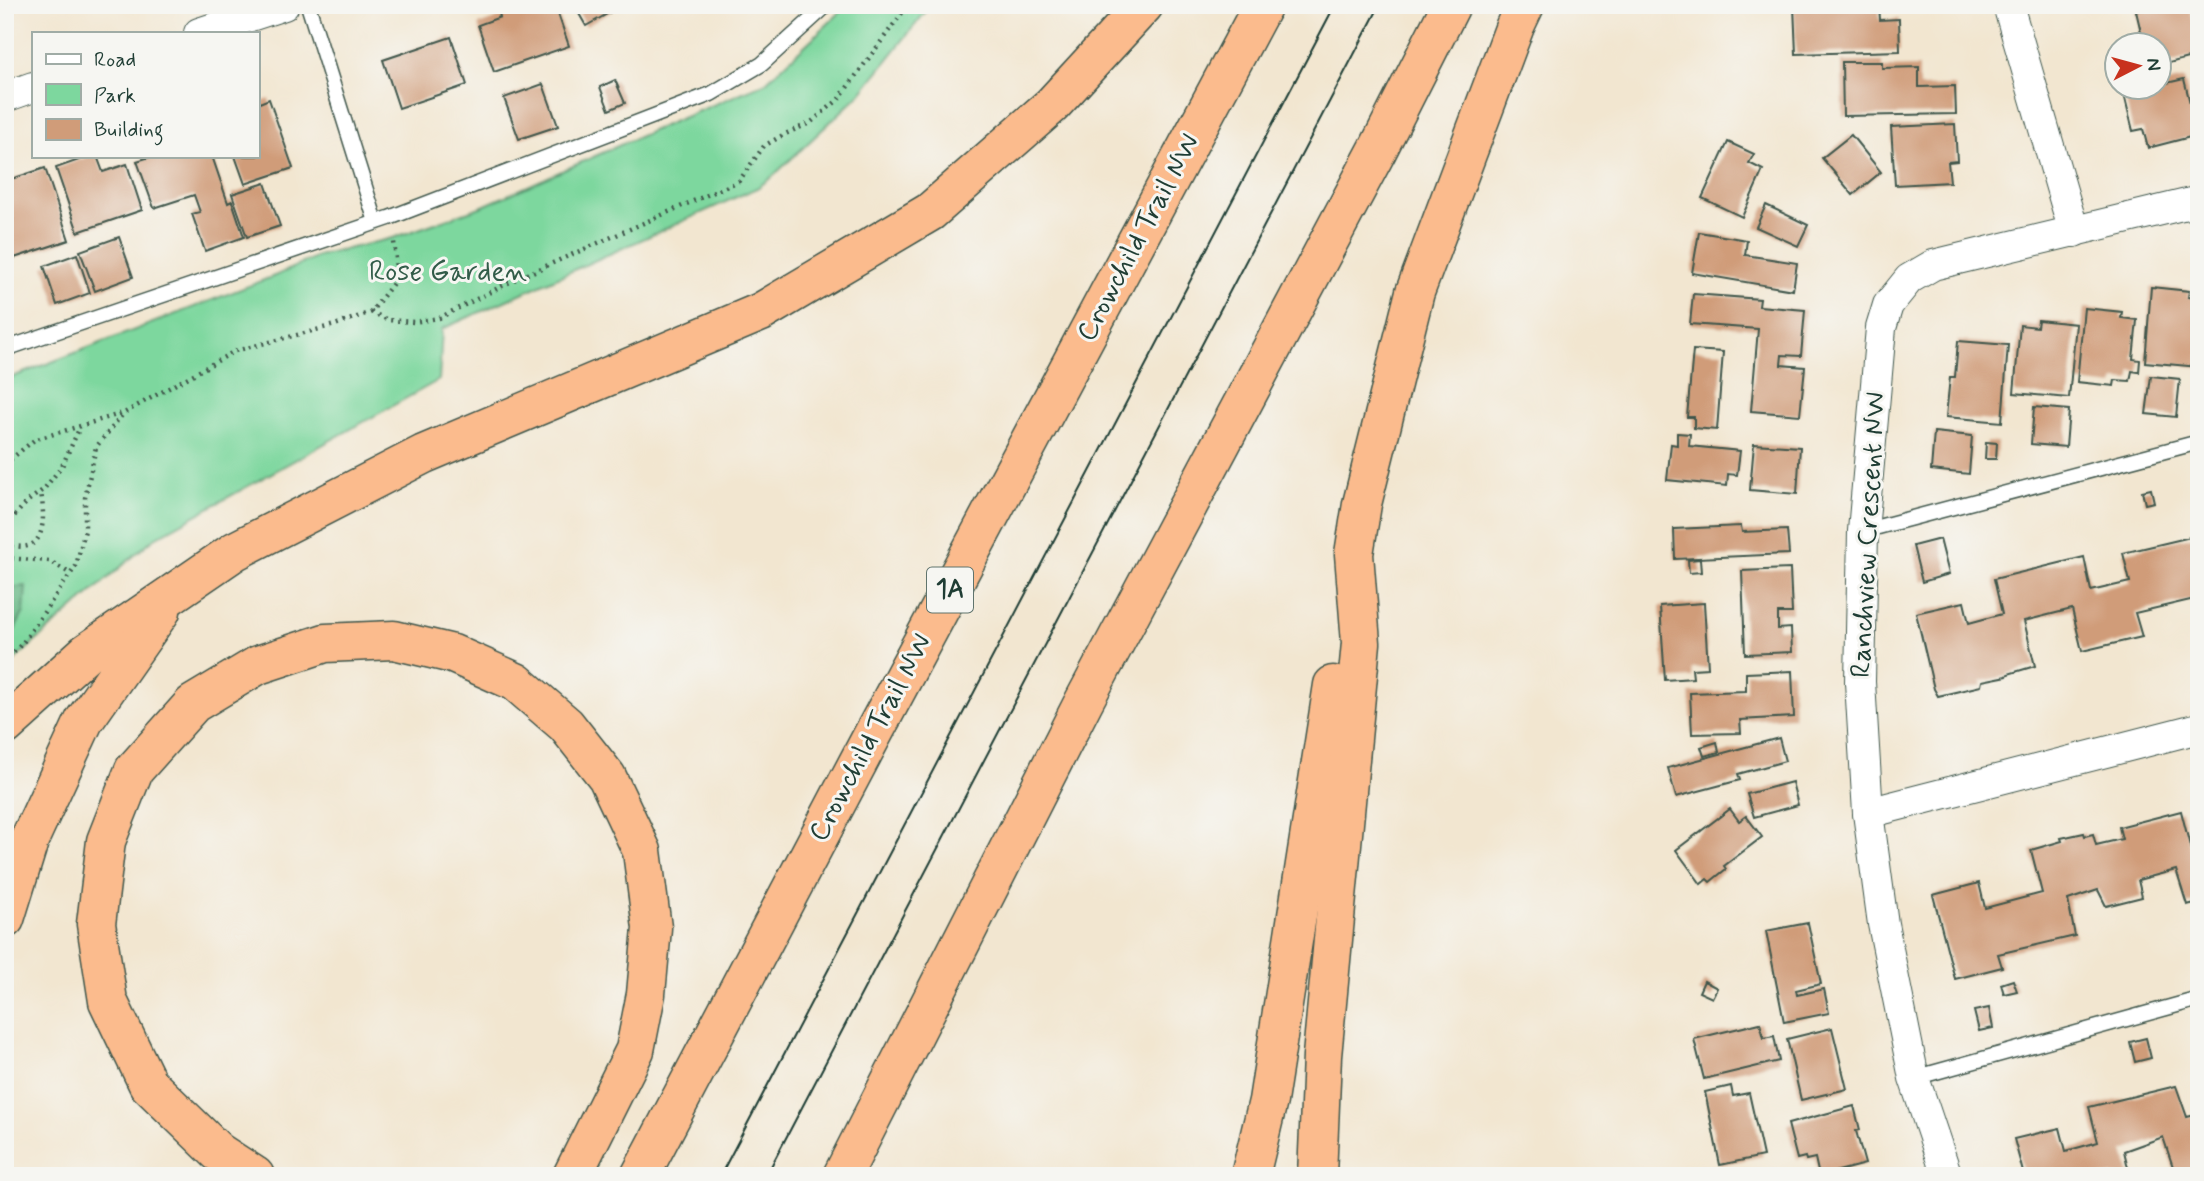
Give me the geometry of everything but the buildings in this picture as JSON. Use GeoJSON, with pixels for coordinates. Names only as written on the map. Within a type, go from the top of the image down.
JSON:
{"type":"FeatureCollection","features":[{"type":"Feature","properties":{"kind":"highway"},"geometry":{"type":"LineString","coordinates":[[5,726],[86,653],[235,551],[424,454],[761,312],[930,212],[1052,106],[1144,5]]}},
{"type":"Feature","properties":{"kind":"highway","name":"Crowchild Trail NW"},"geometry":{"type":"LineString","coordinates":[[640,1176],[1263,5]]}},
{"type":"Feature","properties":{"kind":"highway"},"geometry":{"type":"LineString","coordinates":[[842,1176],[1084,701],[1358,187],[1451,5]]}},
{"type":"Feature","properties":{"kind":"highway"},"geometry":{"type":"LineString","coordinates":[[1250,1176],[1268,1101],[1362,504],[1415,292],[1525,5]]}},
{"type":"Feature","properties":{"kind":"highway"},"geometry":{"type":"LineString","coordinates":[[1317,1176],[1322,1056],[1361,643],[1354,554]]}},
{"type":"Feature","properties":{"kind":"highway"},"geometry":{"type":"LineString","coordinates":[[5,919],[30,838],[84,721],[176,589]]}},
{"type":"Feature","properties":{"kind":"highway"},"geometry":{"type":"LineString","coordinates":[[255,1176],[218,1152],[148,1084],[108,1001],[96,923],[106,841],[134,769],[193,704],[258,665],[325,643],[394,640],[453,654],[516,682],[536,699],[566,725],[607,777],[642,851],[652,928],[646,994],[635,1051],[572,1176]]}},
{"type":"Feature","properties":{"kind":"street"},"geometry":{"type":"LineString","coordinates":[[202,32],[284,5]]}},
{"type":"Feature","properties":{"kind":"street"},"geometry":{"type":"LineString","coordinates":[[2008,5],[2074,232]]}},
{"type":"Feature","properties":{"kind":"street"},"geometry":{"type":"LineString","coordinates":[[5,96],[32,87]]}},
{"type":"Feature","properties":{"kind":"street","name":"Ranchview Crescent NW"},"geometry":{"type":"LineString","coordinates":[[1947,1176],[1914,1078],[1883,924],[1868,813],[1860,682],[1863,531],[1881,328],[1888,305],[1909,279],[1933,265],[2199,201]]}},
{"type":"Feature","properties":{"kind":"street"},"geometry":{"type":"LineString","coordinates":[[1868,813],[2199,728]]}},
{"type":"Feature","properties":{"kind":"lane"},"geometry":{"type":"LineString","coordinates":[[308,5],[382,220]]}},
{"type":"Feature","properties":{"kind":"lane"},"geometry":{"type":"LineString","coordinates":[[5,349],[382,220],[711,94],[762,64],[827,5]]}},
{"type":"Feature","properties":{"kind":"lane"},"geometry":{"type":"LineString","coordinates":[[1863,531],[2199,442]]}},
{"type":"Feature","properties":{"kind":"lane"},"geometry":{"type":"LineString","coordinates":[[1914,1078],[2199,999]]}},
{"type":"Feature","properties":{"kind":"path"},"geometry":{"type":"LineString","coordinates":[[371,312],[388,320],[414,322],[439,318],[514,280],[739,181],[764,146],[810,123],[838,100],[908,5]]}},
{"type":"Feature","properties":{"kind":"path"},"geometry":{"type":"LineString","coordinates":[[5,464],[34,440],[124,412],[235,351],[335,325],[371,312],[394,282],[396,259],[382,220]]}},
{"type":"Feature","properties":{"kind":"path"},"geometry":{"type":"LineString","coordinates":[[5,663],[24,641],[76,566],[85,530],[85,498],[96,447],[124,412]]}},
{"type":"Feature","properties":{"kind":"path"},"geometry":{"type":"LineString","coordinates":[[5,526],[28,501],[41,492],[62,466],[80,426]]}},
{"type":"Feature","properties":{"kind":"path"},"geometry":{"type":"LineString","coordinates":[[5,543],[21,546],[39,539],[43,527],[41,492]]}},
{"type":"Feature","properties":{"kind":"path"},"geometry":{"type":"LineString","coordinates":[[5,558],[50,561],[71,574]]}},
{"type":"Feature","properties":{"kind":"green space","name":"Rose Garden"},"geometry":{"type":"Polygon","coordinates":[[[848,5],[931,5],[860,94],[772,177],[757,188],[442,329],[439,380],[153,539],[5,668],[5,380],[277,275],[318,256],[393,238],[483,206],[765,83],[848,5]]]}},
{"type":"Feature","properties":{"kind":"green space"},"geometry":{"type":"Polygon","coordinates":[[[26,586],[24,612],[5,648],[5,588],[26,586]]]}},
{"type":"Feature","properties":{"kind":"tram line"},"geometry":{"type":"LineString","coordinates":[[720,1176],[1335,5]]}},
{"type":"Feature","properties":{"kind":"tram line"},"geometry":{"type":"LineString","coordinates":[[766,1176],[1380,5]]}}]}
